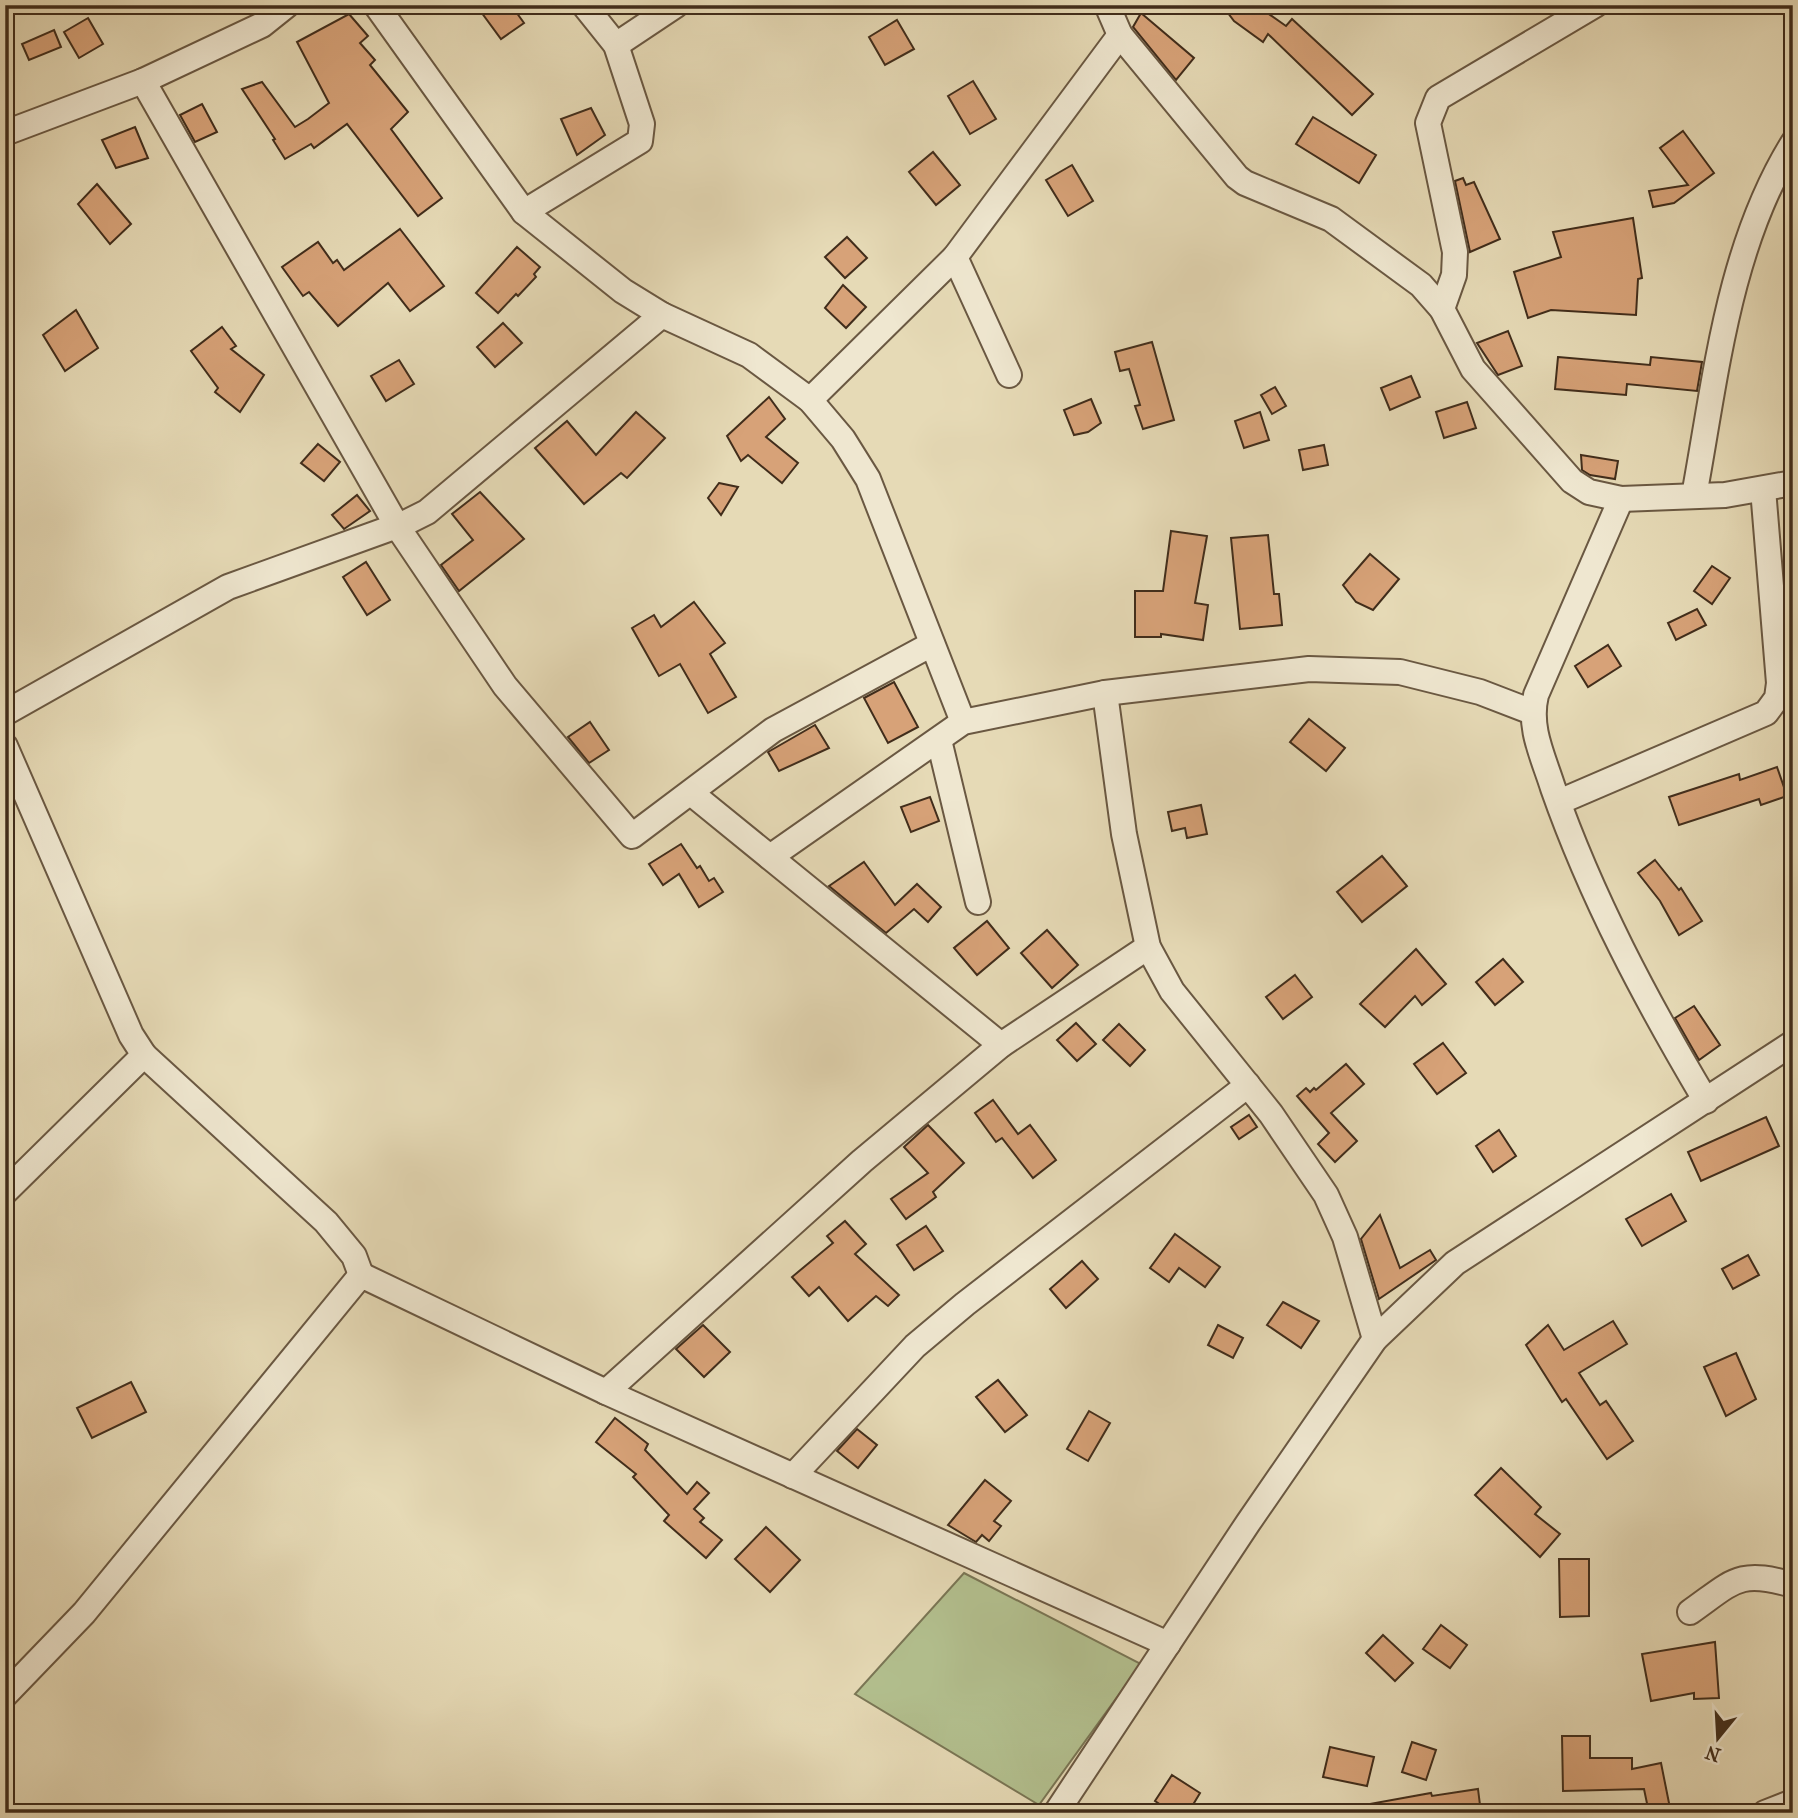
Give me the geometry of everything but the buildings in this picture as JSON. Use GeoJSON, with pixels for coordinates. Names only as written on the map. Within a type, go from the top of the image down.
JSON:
{"type":"FeatureCollection","features":[{"type":"Feature","properties":{"kind":"street"},"geometry":{"type":"LineString","coordinates":[[5,133],[143,81],[262,25],[287,5]]}},
{"type":"Feature","properties":{"kind":"street"},"geometry":{"type":"LineString","coordinates":[[376,5],[524,212],[592,269],[662,316],[749,355],[810,400],[843,439],[868,479],[963,722]]}},
{"type":"Feature","properties":{"kind":"street"},"geometry":{"type":"LineString","coordinates":[[524,212],[640,141],[642,124],[616,45],[584,5]]}},
{"type":"Feature","properties":{"kind":"street"},"geometry":{"type":"LineString","coordinates":[[616,45],[676,5]]}},
{"type":"Feature","properties":{"kind":"street"},"geometry":{"type":"LineString","coordinates":[[1107,5],[1120,35],[1237,177],[1331,219],[1421,285],[1442,309],[1469,365],[1572,481],[1597,495],[1621,499],[1694,496],[1793,483]]}},
{"type":"Feature","properties":{"kind":"street"},"geometry":{"type":"LineString","coordinates":[[1442,309],[1454,275],[1455,252],[1428,123],[1433,104],[1472,75],[1595,5]]}},
{"type":"Feature","properties":{"kind":"street"},"geometry":{"type":"LineString","coordinates":[[810,400],[955,257],[1120,35]]}},
{"type":"Feature","properties":{"kind":"street"},"geometry":{"type":"LineString","coordinates":[[143,81],[397,526],[505,686],[632,836],[773,730],[932,643]]}},
{"type":"Feature","properties":{"kind":"street"},"geometry":{"type":"LineString","coordinates":[[1694,496],[1739,270],[1754,219],[1793,143]]}},
{"type":"Feature","properties":{"kind":"street"},"geometry":{"type":"LineString","coordinates":[[955,257],[1009,375]]}},
{"type":"Feature","properties":{"kind":"street"},"geometry":{"type":"LineString","coordinates":[[5,713],[228,587],[397,526],[427,512],[662,316]]}},
{"type":"Feature","properties":{"kind":"street"},"geometry":{"type":"LineString","coordinates":[[1559,802],[1772,708],[1779,683],[1763,489]]}},
{"type":"Feature","properties":{"kind":"street"},"geometry":{"type":"LineString","coordinates":[[1621,499],[1536,695],[1532,727],[1593,891],[1625,958],[1706,1101]]}},
{"type":"Feature","properties":{"kind":"street"},"geometry":{"type":"LineString","coordinates":[[769,857],[963,722],[1105,692],[1309,669],[1400,672],[1480,692],[1532,712]]}},
{"type":"Feature","properties":{"kind":"street"},"geometry":{"type":"LineString","coordinates":[[1105,692],[1124,834],[1148,947],[1172,991],[1271,1114],[1326,1195],[1345,1237],[1374,1339]]}},
{"type":"Feature","properties":{"kind":"street"},"geometry":{"type":"LineString","coordinates":[[939,740],[978,902]]}},
{"type":"Feature","properties":{"kind":"street"},"geometry":{"type":"LineString","coordinates":[[5,746],[131,1035],[144,1055],[326,1222],[354,1256],[361,1275],[606,1392],[1168,1644]]}},
{"type":"Feature","properties":{"kind":"street"},"geometry":{"type":"LineString","coordinates":[[691,793],[1001,1045]]}},
{"type":"Feature","properties":{"kind":"street"},"geometry":{"type":"LineString","coordinates":[[606,1392],[862,1161],[1001,1045],[1148,947]]}},
{"type":"Feature","properties":{"kind":"street"},"geometry":{"type":"LineString","coordinates":[[1056,1813],[1374,1339],[1455,1263],[1793,1043]]}},
{"type":"Feature","properties":{"kind":"street"},"geometry":{"type":"LineString","coordinates":[[5,1192],[144,1055]]}},
{"type":"Feature","properties":{"kind":"street"},"geometry":{"type":"LineString","coordinates":[[793,1476],[915,1346],[965,1304],[1248,1086]]}},
{"type":"Feature","properties":{"kind":"street"},"geometry":{"type":"LineString","coordinates":[[5,1695],[116,1576],[361,1275]]}},
{"type":"Feature","properties":{"kind":"street"},"geometry":{"type":"LineString","coordinates":[[1690,1612],[1736,1580],[1749,1576],[1793,1585]]}},
{"type":"Feature","properties":{"kind":"street"},"geometry":{"type":"LineString","coordinates":[[1765,1813],[1793,1802]]}},
{"type":"Feature","properties":{"kind":"green space"},"geometry":{"type":"Polygon","coordinates":[[[964,1573],[1141,1664],[1039,1805],[855,1694],[964,1573]]]}}]}
